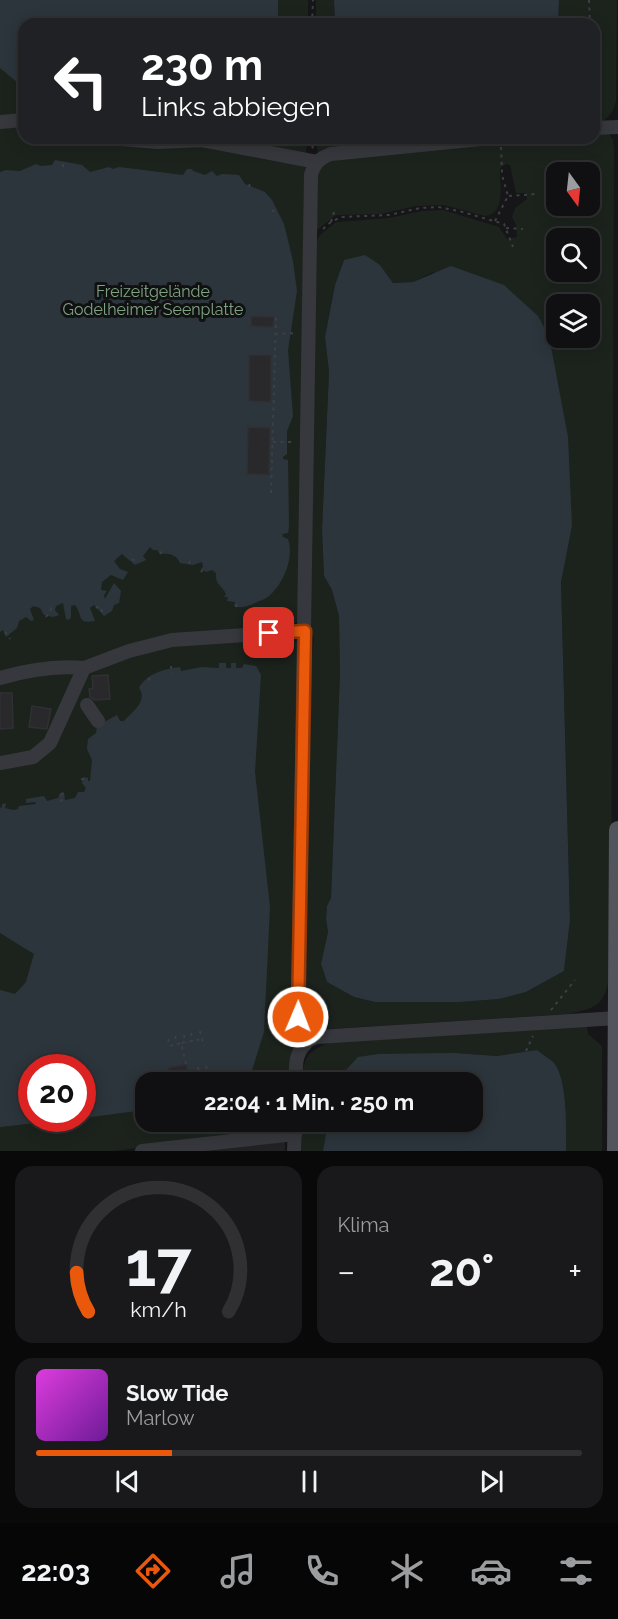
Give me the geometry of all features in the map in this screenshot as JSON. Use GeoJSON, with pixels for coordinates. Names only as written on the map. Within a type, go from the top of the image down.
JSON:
{"type":"FeatureCollection","features":[{"type":"Feature","properties":{"kind":"main road"},"geometry":{"type":"LineString","coordinates":[[616,1151],[618,830]]}},
{"type":"Feature","properties":{"kind":"lane"},"geometry":{"type":"LineString","coordinates":[[0,122],[18,120]]}},
{"type":"Feature","properties":{"kind":"lane"},"geometry":{"type":"LineString","coordinates":[[600,128],[618,127]]}},
{"type":"Feature","properties":{"kind":"lane"},"geometry":{"type":"LineString","coordinates":[[218,144],[317,162]]}},
{"type":"Feature","properties":{"kind":"lane"},"geometry":{"type":"LineString","coordinates":[[304,1046],[299,1036],[298,1017],[311,175],[321,157],[331,153],[426,144]]}},
{"type":"Feature","properties":{"kind":"lane"},"geometry":{"type":"LineString","coordinates":[[0,678],[47,668],[84,668],[129,651],[172,640],[305,631]]}},
{"type":"Feature","properties":{"kind":"lane"},"geometry":{"type":"LineString","coordinates":[[0,763],[33,757],[50,743],[84,668]]}},
{"type":"Feature","properties":{"kind":"lane"},"geometry":{"type":"LineString","coordinates":[[87,705],[98,721]]}},
{"type":"Feature","properties":{"kind":"lane"},"geometry":{"type":"LineString","coordinates":[[296,1072],[299,1050],[309,1040],[317,1037],[617,1018]]}},
{"type":"Feature","properties":{"kind":"lane"},"geometry":{"type":"LineString","coordinates":[[142,1151],[270,1132]]}},
{"type":"Feature","properties":{"kind":"lane"},"geometry":{"type":"LineString","coordinates":[[294,1151],[295,1132]]}},
{"type":"Feature","properties":{"kind":"path"},"geometry":{"type":"LineString","coordinates":[[312,0],[312,18]]}},
{"type":"Feature","properties":{"kind":"path"},"geometry":{"type":"LineString","coordinates":[[590,0],[590,18]]}},
{"type":"Feature","properties":{"kind":"path"},"geometry":{"type":"LineString","coordinates":[[495,221],[508,196],[502,175],[504,162],[501,144]]}},
{"type":"Feature","properties":{"kind":"path"},"geometry":{"type":"LineString","coordinates":[[62,167],[63,160]]}},
{"type":"Feature","properties":{"kind":"path"},"geometry":{"type":"LineString","coordinates":[[508,196],[536,194]]}},
{"type":"Feature","properties":{"kind":"path"},"geometry":{"type":"LineString","coordinates":[[310,235],[318,233],[341,217],[389,215],[420,208],[438,207],[504,225],[513,247]]}},
{"type":"Feature","properties":{"kind":"path"},"geometry":{"type":"LineString","coordinates":[[331,222],[335,209]]}},
{"type":"Feature","properties":{"kind":"path"},"geometry":{"type":"LineString","coordinates":[[272,211],[278,210]]}},
{"type":"Feature","properties":{"kind":"path"},"geometry":{"type":"LineString","coordinates":[[506,228],[523,229]]}},
{"type":"Feature","properties":{"kind":"path"},"geometry":{"type":"LineString","coordinates":[[271,493],[276,317]]}},
{"type":"Feature","properties":{"kind":"path"},"geometry":{"type":"LineString","coordinates":[[275,334],[299,333]]}},
{"type":"Feature","properties":{"kind":"path"},"geometry":{"type":"LineString","coordinates":[[273,442],[297,442]]}},
{"type":"Feature","properties":{"kind":"path"},"geometry":{"type":"LineString","coordinates":[[160,554],[164,548]]}},
{"type":"Feature","properties":{"kind":"path"},"geometry":{"type":"LineString","coordinates":[[132,559],[138,563]]}},
{"type":"Feature","properties":{"kind":"path"},"geometry":{"type":"LineString","coordinates":[[189,564],[191,559]]}},
{"type":"Feature","properties":{"kind":"path"},"geometry":{"type":"LineString","coordinates":[[236,607],[237,603]]}},
{"type":"Feature","properties":{"kind":"path"},"geometry":{"type":"LineString","coordinates":[[46,616],[53,606]]}},
{"type":"Feature","properties":{"kind":"path"},"geometry":{"type":"LineString","coordinates":[[96,608],[99,606],[105,616]]}},
{"type":"Feature","properties":{"kind":"path"},"geometry":{"type":"LineString","coordinates":[[5,632],[10,639]]}},
{"type":"Feature","properties":{"kind":"path"},"geometry":{"type":"LineString","coordinates":[[171,666],[172,674]]}},
{"type":"Feature","properties":{"kind":"path"},"geometry":{"type":"LineString","coordinates":[[148,678],[151,681]]}},
{"type":"Feature","properties":{"kind":"path"},"geometry":{"type":"LineString","coordinates":[[81,779],[88,780]]}},
{"type":"Feature","properties":{"kind":"path"},"geometry":{"type":"LineString","coordinates":[[60,801],[63,800],[63,793]]}},
{"type":"Feature","properties":{"kind":"path"},"geometry":{"type":"LineString","coordinates":[[526,1051],[552,1008],[575,980]]}},
{"type":"Feature","properties":{"kind":"path"},"geometry":{"type":"LineString","coordinates":[[200,1031],[204,1046]]}},
{"type":"Feature","properties":{"kind":"path"},"geometry":{"type":"LineString","coordinates":[[191,1033],[193,1048]]}},
{"type":"Feature","properties":{"kind":"path"},"geometry":{"type":"LineString","coordinates":[[184,1035],[186,1042]]}},
{"type":"Feature","properties":{"kind":"path"},"geometry":{"type":"LineString","coordinates":[[175,1036],[186,1064]]}},
{"type":"Feature","properties":{"kind":"path"},"geometry":{"type":"LineString","coordinates":[[168,1039],[170,1046],[202,1039]]}},
{"type":"Feature","properties":{"kind":"path"},"geometry":{"type":"LineString","coordinates":[[206,1066],[207,1072]]}},
{"type":"Feature","properties":{"kind":"path"},"geometry":{"type":"LineString","coordinates":[[198,1067],[199,1072]]}},
{"type":"Feature","properties":{"kind":"shaded area"},"geometry":{"type":"Polygon","coordinates":[[[0,0],[278,0],[278,18],[18,18],[18,83],[0,68],[0,0]]]}},
{"type":"Feature","properties":{"kind":"shaded area"},"geometry":{"type":"Polygon","coordinates":[[[334,0],[559,0],[558,18],[335,18],[334,0]]]}},
{"type":"Feature","properties":{"kind":"shaded area"},"geometry":{"type":"Polygon","coordinates":[[[55,160],[82,165],[90,172],[119,167],[183,175],[187,169],[192,169],[205,175],[212,171],[217,176],[239,175],[245,184],[265,192],[272,200],[284,224],[297,291],[288,350],[293,416],[287,431],[287,454],[283,457],[288,460],[289,527],[288,533],[282,534],[288,539],[290,553],[281,581],[264,599],[246,607],[234,606],[235,602],[227,601],[228,597],[224,597],[226,594],[218,583],[216,573],[212,570],[206,572],[201,569],[202,562],[193,565],[180,563],[174,556],[160,554],[150,547],[143,556],[146,560],[135,565],[122,554],[114,561],[120,569],[128,572],[123,580],[111,575],[102,582],[101,590],[107,591],[104,595],[105,599],[114,583],[121,591],[119,603],[104,616],[94,605],[90,608],[95,621],[89,622],[81,619],[75,605],[71,606],[69,620],[66,619],[63,603],[56,606],[55,610],[59,615],[53,617],[44,615],[40,608],[33,606],[30,609],[34,620],[31,621],[26,617],[19,621],[17,628],[6,637],[3,630],[0,632],[0,172],[20,171],[36,164],[52,165],[55,160]]]}},
{"type":"Feature","properties":{"kind":"shaded area"},"geometry":{"type":"Polygon","coordinates":[[[365,255],[380,265],[393,283],[413,282],[451,266],[504,285],[538,316],[546,331],[546,348],[551,348],[568,437],[572,526],[561,582],[570,920],[564,971],[526,992],[499,999],[460,1002],[375,1002],[354,997],[327,982],[321,964],[328,932],[327,906],[331,898],[340,674],[339,616],[332,590],[324,576],[322,530],[329,372],[325,337],[335,285],[344,260],[365,255]]]}},
{"type":"Feature","properties":{"kind":"shaded area"},"geometry":{"type":"Polygon","coordinates":[[[219,663],[226,663],[226,668],[231,668],[231,663],[236,663],[236,668],[242,668],[244,664],[256,666],[261,675],[255,772],[270,907],[264,1032],[251,1072],[135,1072],[135,1111],[96,1116],[96,1054],[18,1054],[18,1125],[0,1127],[0,990],[15,994],[26,982],[34,954],[0,933],[0,807],[2,808],[2,804],[6,803],[5,808],[18,809],[19,806],[36,804],[35,802],[26,803],[26,799],[44,796],[47,801],[58,798],[60,793],[64,792],[65,800],[75,798],[78,792],[84,792],[86,788],[82,783],[83,777],[90,781],[92,760],[87,749],[88,739],[96,733],[97,726],[117,715],[120,721],[124,721],[141,702],[139,688],[142,683],[152,675],[180,667],[181,671],[202,667],[219,668],[219,663]]]}},
{"type":"Feature","properties":{"kind":"shaded area"},"geometry":{"type":"Polygon","coordinates":[[[537,1050],[553,1062],[558,1070],[564,1091],[566,1151],[323,1151],[326,1132],[483,1132],[483,1072],[344,1072],[358,1057],[379,1054],[455,1053],[497,1056],[537,1050]]]}},
{"type":"Feature","properties":{"kind":"shaded area"},"geometry":{"type":"Polygon","coordinates":[[[285,1140],[285,1151],[191,1151],[285,1140]]]}},
{"type":"Feature","properties":{"kind":"green space","name":"Freizeitgelände Godelheimer Seenplatte"},"geometry":{"type":"Polygon","coordinates":[[[0,0],[308,0],[308,18],[18,18],[18,144],[307,144],[304,165],[307,172],[302,615],[296,623],[286,628],[286,636],[299,643],[292,1072],[135,1072],[135,1132],[263,1132],[113,1151],[0,1151],[0,0]]]}},
{"type":"Feature","properties":{"kind":"green space"},"geometry":{"type":"Polygon","coordinates":[[[316,0],[334,0],[335,18],[316,18],[316,0]]]}},
{"type":"Feature","properties":{"kind":"green space"},"geometry":{"type":"Polygon","coordinates":[[[559,0],[617,0],[616,101],[609,116],[600,122],[600,18],[558,18],[559,0]]]}},
{"type":"Feature","properties":{"kind":"green space"},"geometry":{"type":"Polygon","coordinates":[[[600,133],[609,134],[613,140],[611,972],[603,998],[588,1009],[568,1014],[312,1030],[304,1025],[306,718],[314,639],[310,630],[314,245],[320,235],[336,222],[389,218],[422,211],[443,210],[499,227],[507,239],[517,237],[516,225],[512,217],[515,208],[527,199],[526,193],[516,193],[510,165],[506,164],[500,168],[499,204],[492,214],[485,216],[444,205],[416,206],[381,214],[336,215],[317,230],[315,178],[322,161],[480,144],[600,144],[600,133]],[[344,260],[335,285],[325,337],[329,372],[322,530],[324,576],[332,590],[339,616],[340,674],[331,899],[327,906],[328,932],[321,964],[327,982],[354,997],[375,1002],[460,1002],[499,999],[526,992],[564,971],[570,920],[561,581],[572,526],[433,272],[413,282],[393,283],[380,265],[344,260]]]}},
{"type":"Feature","properties":{"kind":"green space"},"geometry":{"type":"Polygon","coordinates":[[[317,144],[406,144],[318,154],[317,144]]]}},
{"type":"Feature","properties":{"kind":"green space"},"geometry":{"type":"Polygon","coordinates":[[[587,1026],[588,1034],[602,1046],[602,1151],[566,1151],[560,1076],[537,1050],[497,1056],[455,1053],[344,1072],[303,1072],[308,1056],[316,1049],[331,1042],[587,1026]]]}},
{"type":"Feature","properties":{"kind":"green space"},"geometry":{"type":"Polygon","coordinates":[[[300,1132],[326,1132],[323,1151],[300,1151],[300,1132]]]}},
{"type":"Feature","properties":{"kind":"building"},"geometry":{"type":"Polygon","coordinates":[[[251,316],[274,317],[273,327],[251,326],[251,316]]]}},
{"type":"Feature","properties":{"kind":"building"},"geometry":{"type":"Polygon","coordinates":[[[249,355],[271,355],[271,402],[249,401],[249,355]]]}},
{"type":"Feature","properties":{"kind":"building"},"geometry":{"type":"Polygon","coordinates":[[[248,427],[270,428],[269,475],[247,474],[248,427]]]}},
{"type":"Feature","properties":{"kind":"building"},"geometry":{"type":"Polygon","coordinates":[[[108,675],[110,699],[95,700],[90,697],[89,689],[93,688],[92,676],[108,675]]]}},
{"type":"Feature","properties":{"kind":"building"},"geometry":{"type":"Polygon","coordinates":[[[0,693],[12,693],[13,728],[0,729],[0,693]]]}},
{"type":"Feature","properties":{"kind":"building"},"geometry":{"type":"Polygon","coordinates":[[[32,706],[51,709],[47,729],[29,727],[32,706]]]}},
{"type":"Feature","properties":{"kind":"building"},"geometry":{"type":"Polygon","coordinates":[[[186,1064],[188,1072],[169,1072],[168,1068],[186,1064]]]}},
{"type":"Feature","properties":{"kind":"route"},"geometry":{"type":"LineString","coordinates":[[269,633],[305,631],[298,1017]]}}]}
